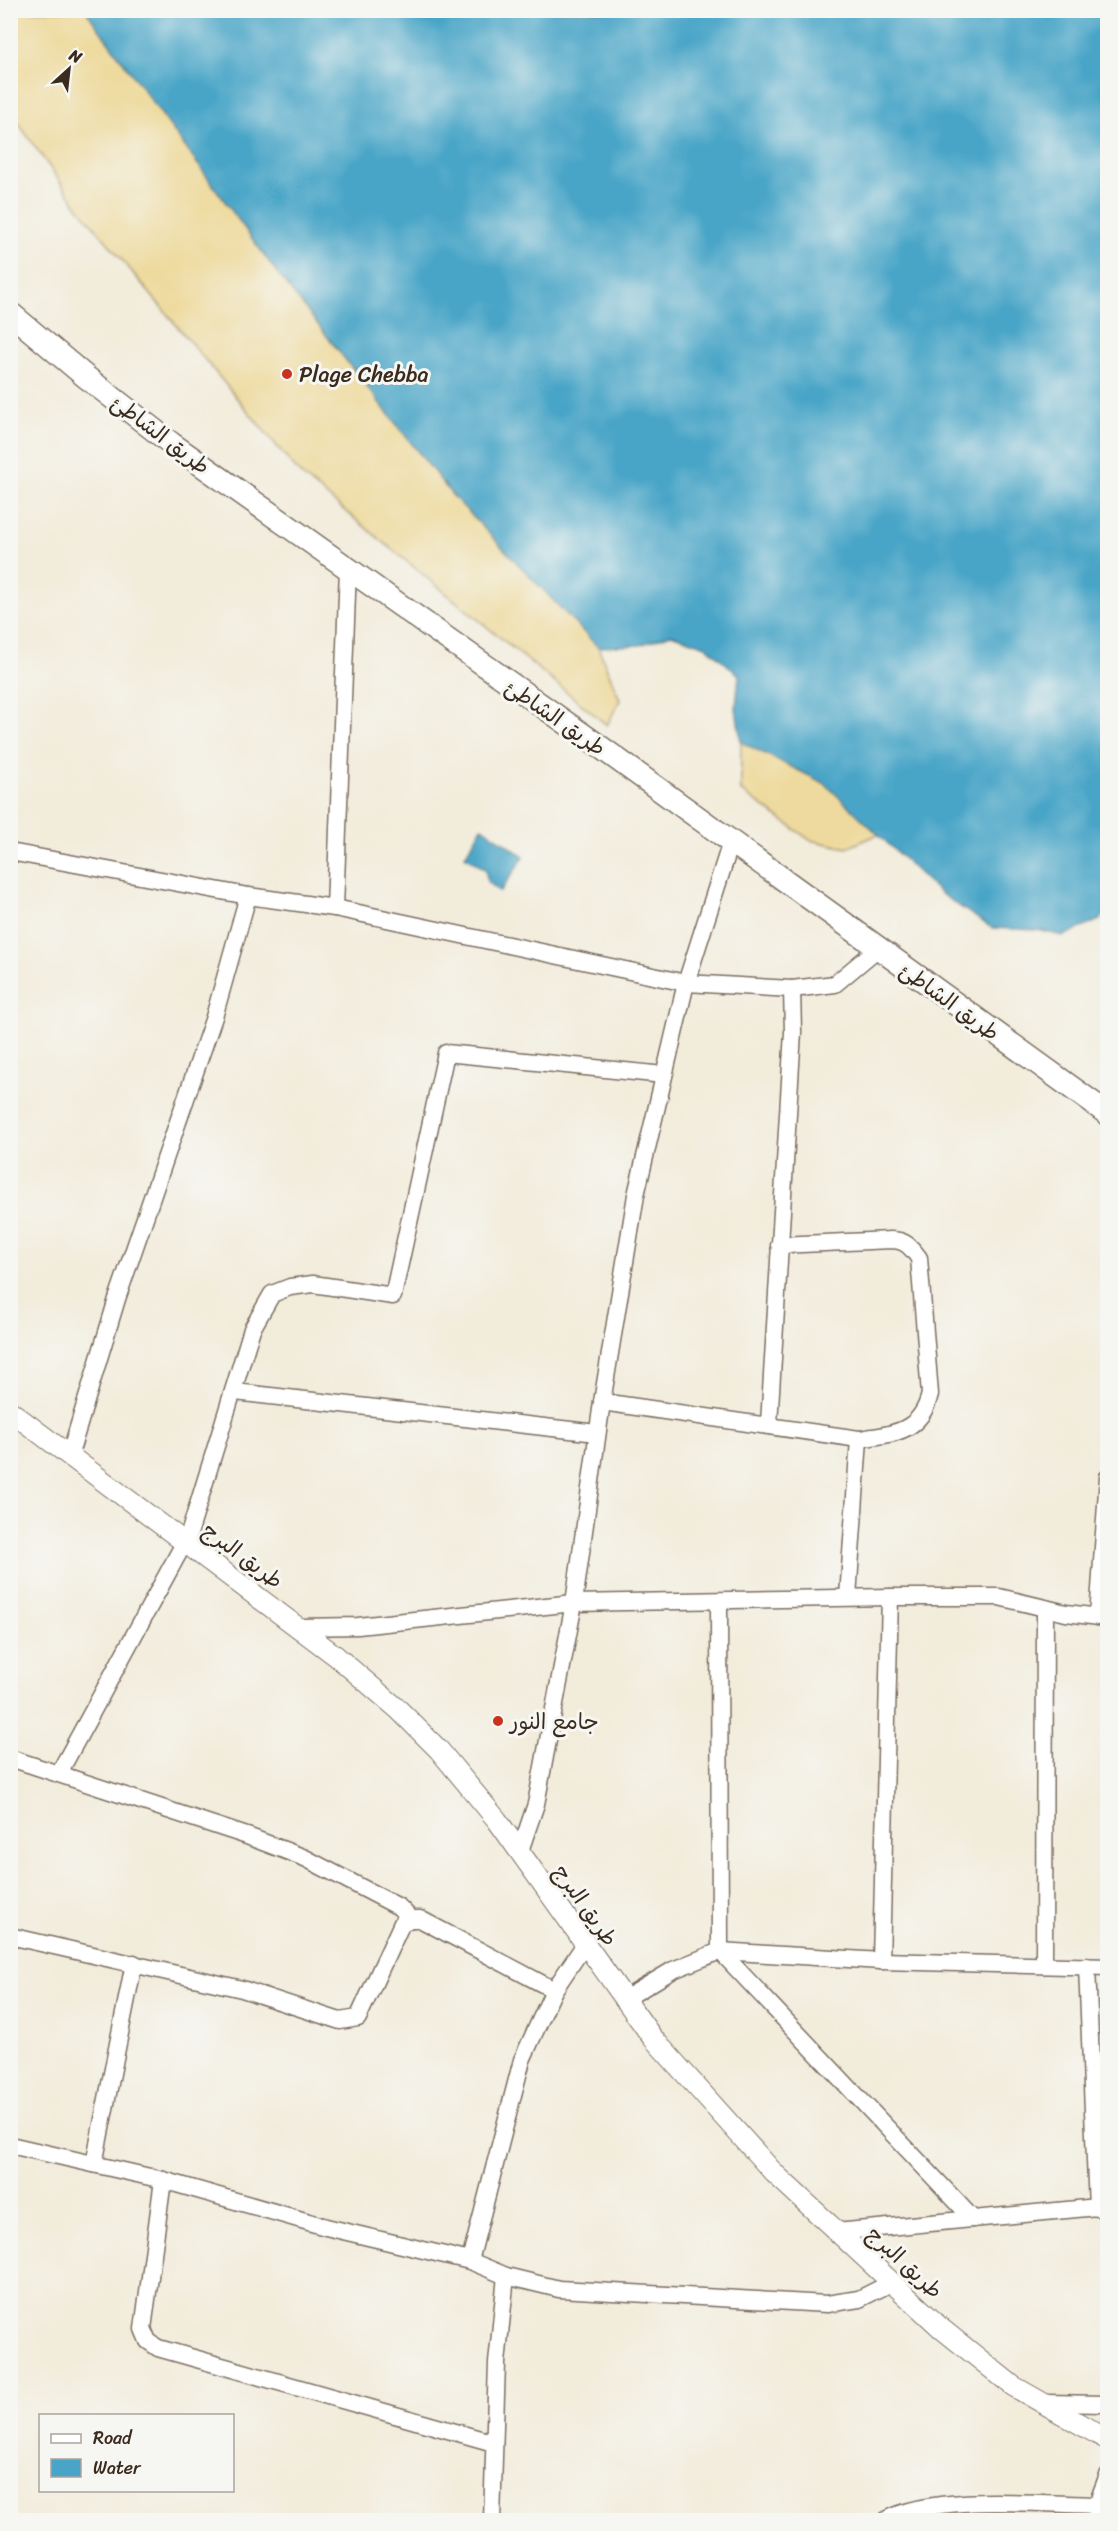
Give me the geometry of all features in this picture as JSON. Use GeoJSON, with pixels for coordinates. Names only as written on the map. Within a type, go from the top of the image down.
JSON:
{"type":"FeatureCollection","features":[{"type":"Feature","properties":{"kind":"main road","name":"طريق الشاطئ"},"geometry":{"type":"LineString","coordinates":[[10,313],[86,378],[172,444],[731,842],[1107,1114]]}},
{"type":"Feature","properties":{"kind":"street"},"geometry":{"type":"LineString","coordinates":[[335,908],[348,568]]}},
{"type":"Feature","properties":{"kind":"street"},"geometry":{"type":"LineString","coordinates":[[520,1851],[536,1804],[574,1603],[597,1433],[636,1196],[686,983],[731,842]]}},
{"type":"Feature","properties":{"kind":"street"},"geometry":{"type":"LineString","coordinates":[[10,852],[248,896],[335,908],[686,983],[792,989],[835,984],[877,949]]}},
{"type":"Feature","properties":{"kind":"street"},"geometry":{"type":"LineString","coordinates":[[70,1454],[124,1277],[214,1017],[248,896]]}},
{"type":"Feature","properties":{"kind":"street"},"geometry":{"type":"LineString","coordinates":[[770,1424],[793,1032],[792,989]]}},
{"type":"Feature","properties":{"kind":"street"},"geometry":{"type":"LineString","coordinates":[[59,1773],[185,1541],[196,1515],[235,1392],[252,1329],[272,1294],[290,1287],[313,1284],[393,1296],[446,1053],[664,1075]]}},
{"type":"Feature","properties":{"kind":"street"},"geometry":{"type":"LineString","coordinates":[[602,1402],[770,1424],[859,1439],[890,1434],[917,1422],[926,1411],[930,1394],[919,1258],[903,1240],[779,1245]]}},
{"type":"Feature","properties":{"kind":"street"},"geometry":{"type":"LineString","coordinates":[[235,1392],[597,1433]]}},
{"type":"Feature","properties":{"kind":"street","name":"طريق البرج"},"geometry":{"type":"LineString","coordinates":[[10,1411],[299,1627],[376,1690],[431,1742],[481,1799],[520,1851],[623,2000],[680,2071],[774,2173],[891,2283],[970,2352],[1038,2403],[1107,2440]]}},
{"type":"Feature","properties":{"kind":"street"},"geometry":{"type":"LineString","coordinates":[[848,1597],[859,1439]]}},
{"type":"Feature","properties":{"kind":"street"},"geometry":{"type":"LineString","coordinates":[[299,1627],[358,1626],[574,1603],[718,1602],[848,1597],[999,1597],[1103,1618],[1107,1477]]}},
{"type":"Feature","properties":{"kind":"street"},"geometry":{"type":"LineString","coordinates":[[881,1961],[890,1597]]}},
{"type":"Feature","properties":{"kind":"street"},"geometry":{"type":"LineString","coordinates":[[718,1602],[720,1951],[973,2219]]}},
{"type":"Feature","properties":{"kind":"street"},"geometry":{"type":"LineString","coordinates":[[1044,1965],[1045,1608]]}},
{"type":"Feature","properties":{"kind":"street"},"geometry":{"type":"LineString","coordinates":[[10,1758],[220,1826],[304,1858],[399,1907],[411,1919]]}},
{"type":"Feature","properties":{"kind":"street"},"geometry":{"type":"LineString","coordinates":[[10,1936],[242,1989],[340,2021],[349,2021],[358,2018],[402,1923],[411,1919],[420,1920],[554,1990]]}},
{"type":"Feature","properties":{"kind":"street"},"geometry":{"type":"LineString","coordinates":[[470,2261],[522,2060],[554,1990],[585,1944]]}},
{"type":"Feature","properties":{"kind":"street"},"geometry":{"type":"LineString","coordinates":[[623,2000],[674,1970],[720,1951],[881,1961],[1107,1967]]}},
{"type":"Feature","properties":{"kind":"street"},"geometry":{"type":"LineString","coordinates":[[94,2164],[134,1963]]}},
{"type":"Feature","properties":{"kind":"street"},"geometry":{"type":"LineString","coordinates":[[836,2232],[1102,2207],[1087,1966]]}},
{"type":"Feature","properties":{"kind":"street"},"geometry":{"type":"LineString","coordinates":[[10,2145],[163,2180],[326,2227],[470,2261],[506,2276],[559,2289],[827,2304],[859,2299],[891,2283]]}},
{"type":"Feature","properties":{"kind":"street"},"geometry":{"type":"LineString","coordinates":[[163,2180],[143,2329],[148,2341],[158,2348],[494,2443]]}},
{"type":"Feature","properties":{"kind":"street"},"geometry":{"type":"LineString","coordinates":[[492,2520],[497,2363],[506,2276]]}},
{"type":"Feature","properties":{"kind":"street"},"geometry":{"type":"LineString","coordinates":[[1038,2403],[1107,2404]]}},
{"type":"Feature","properties":{"kind":"street"},"geometry":{"type":"LineString","coordinates":[[886,2520],[902,2512],[960,2504],[1097,2513],[1107,2475]]}},
{"type":"Feature","properties":{"kind":"sand","name":"Plage Chebba"},"geometry":{"type":"Polygon","coordinates":[[[10,11],[86,11],[278,274],[453,496],[598,647],[620,700],[607,725],[300,474],[79,208],[11,113],[10,11]]]}},
{"type":"Feature","properties":{"kind":"sand"},"geometry":{"type":"Polygon","coordinates":[[[741,742],[824,783],[879,834],[847,848],[810,840],[741,791],[741,742]]]}},
{"type":"Feature","properties":{"kind":"water"},"geometry":{"type":"Polygon","coordinates":[[[86,11],[1107,11],[1107,912],[1100,920],[1063,936],[1037,930],[992,928],[941,894],[824,783],[741,742],[736,708],[739,675],[706,646],[671,634],[640,645],[598,647],[453,496],[278,274],[86,11]]]}},
{"type":"Feature","properties":{"kind":"water"},"geometry":{"type":"Polygon","coordinates":[[[482,827],[524,857],[500,892],[487,881],[486,870],[465,856],[482,827]]]}},
{"type":"Feature","properties":{"kind":"place","name":"Plage Chebba"},"geometry":{"type":"Point","coordinates":[287,374]}},
{"type":"Feature","properties":{"kind":"place","name":"جامع النور"},"geometry":{"type":"Point","coordinates":[498,1721]}}]}
